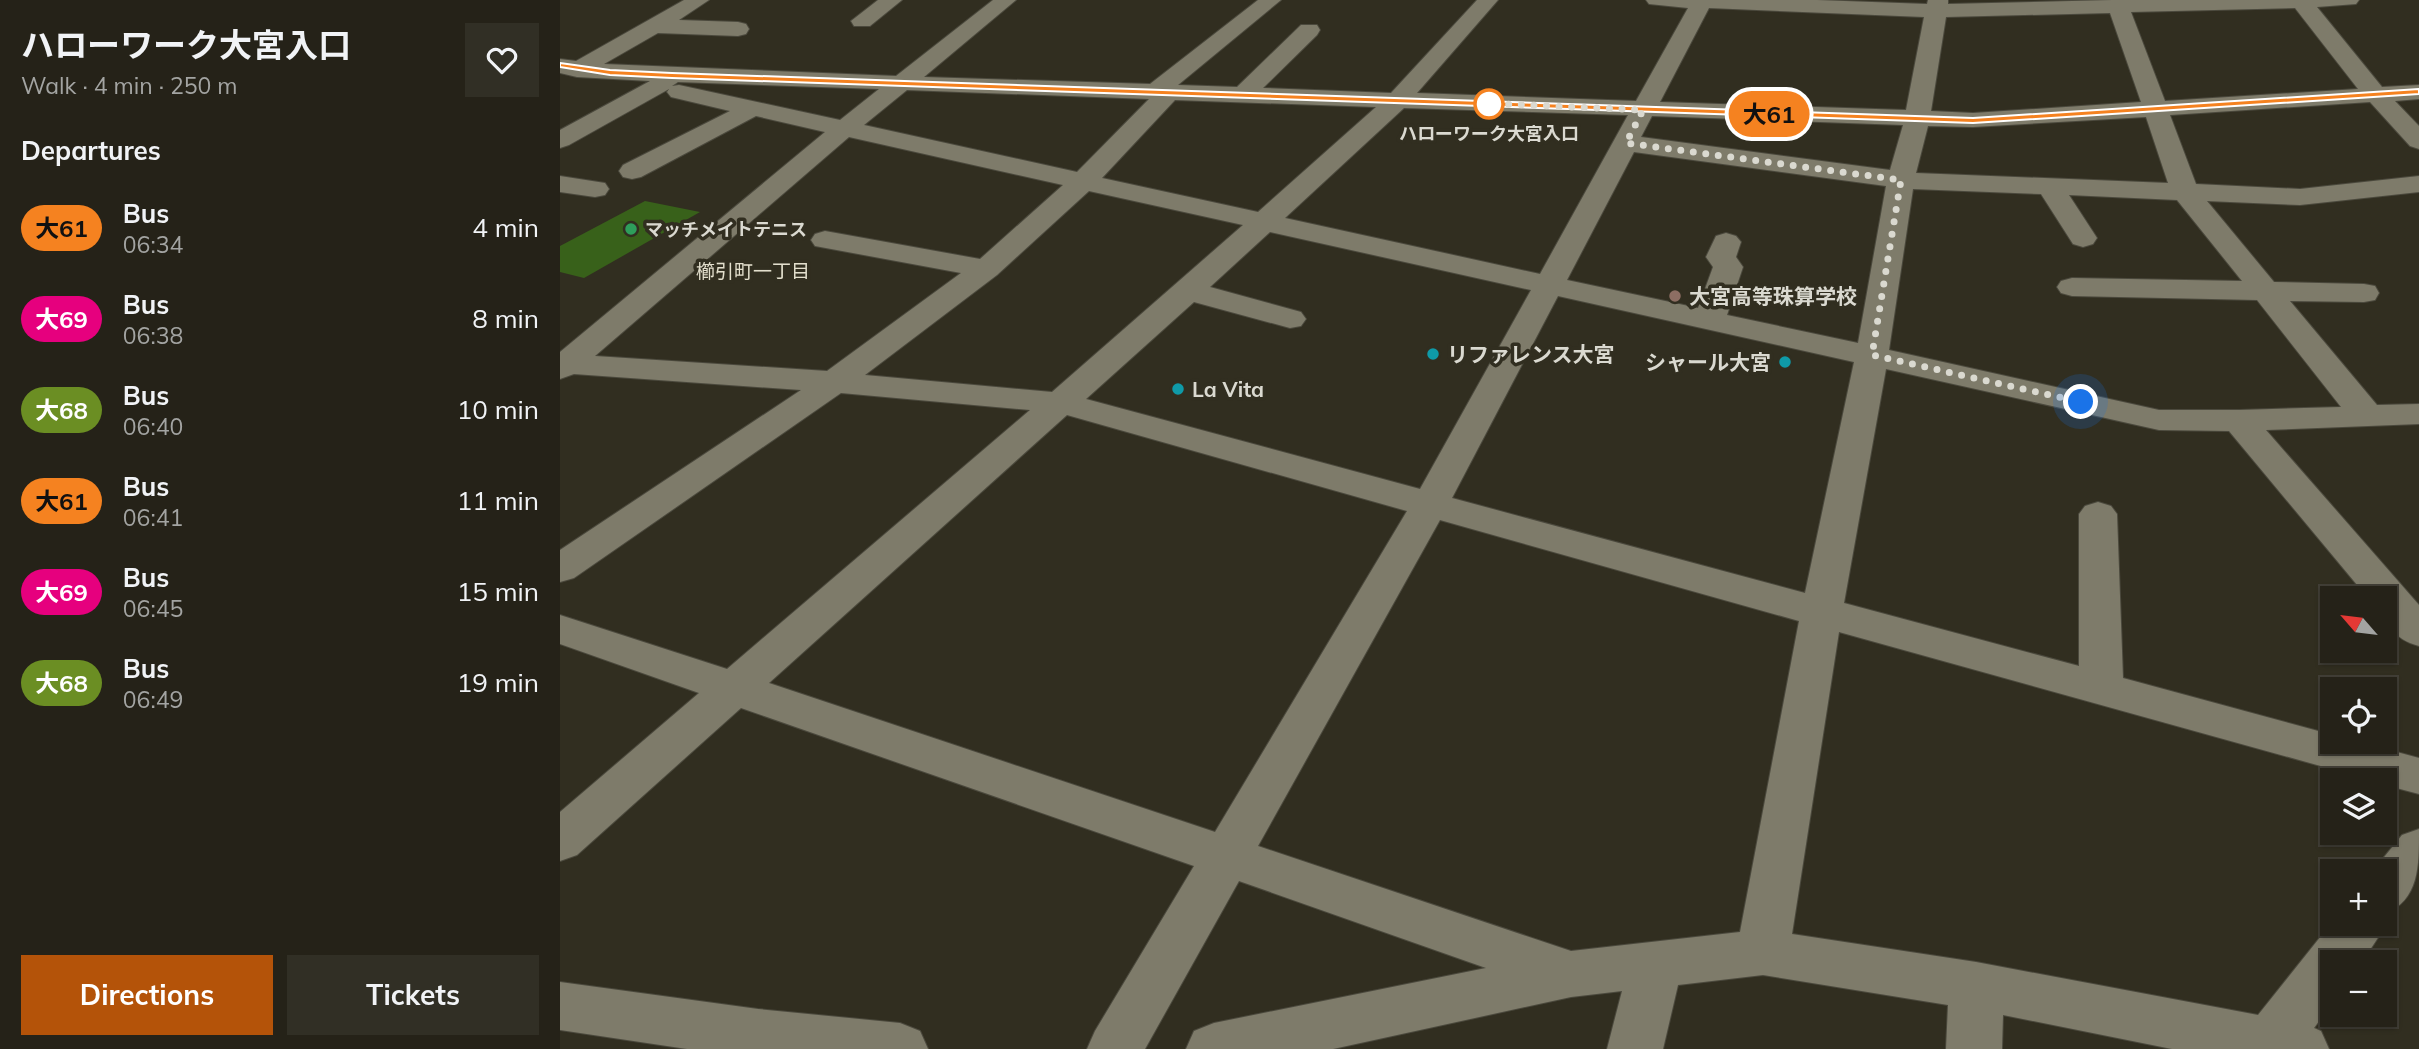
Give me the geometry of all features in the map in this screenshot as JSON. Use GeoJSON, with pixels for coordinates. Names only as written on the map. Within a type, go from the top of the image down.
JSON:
{"type":"FeatureCollection","features":[{"type":"Feature","properties":{"kind":"street"},"geometry":{"type":"LineString","coordinates":[[566,71],[657,26],[699,0]]}},
{"type":"Feature","properties":{"kind":"street"},"geometry":{"type":"LineString","coordinates":[[862,21],[892,0]]}},
{"type":"Feature","properties":{"kind":"street"},"geometry":{"type":"LineString","coordinates":[[974,0],[1005,1]]}},
{"type":"Feature","properties":{"kind":"street"},"geometry":{"type":"LineString","coordinates":[[560,569],[834,382],[986,269],[1084,181],[1162,92],[1271,0]]}},
{"type":"Feature","properties":{"kind":"street"},"geometry":{"type":"LineString","coordinates":[[560,841],[1188,291],[1398,100],[1488,0]]}},
{"type":"Feature","properties":{"kind":"street"},"geometry":{"type":"LineString","coordinates":[[1656,0],[1937,6],[2119,6],[2349,0]]}},
{"type":"Feature","properties":{"kind":"street"},"geometry":{"type":"LineString","coordinates":[[564,366],[844,129],[1005,1]]}},
{"type":"Feature","properties":{"kind":"street"},"geometry":{"type":"LineString","coordinates":[[1115,1049],[1230,855],[1429,506],[1703,1]]}},
{"type":"Feature","properties":{"kind":"street"},"geometry":{"type":"LineString","coordinates":[[2300,1],[2376,95],[2419,141]]}},
{"type":"Feature","properties":{"kind":"street"},"geometry":{"type":"LineString","coordinates":[[1763,952],[1822,611],[1872,355],[1901,180],[1917,119],[1937,6]]}},
{"type":"Feature","properties":{"kind":"street"},"geometry":{"type":"LineString","coordinates":[[2119,6],[2185,192],[2368,417]]}},
{"type":"Feature","properties":{"kind":"street"},"geometry":{"type":"LineString","coordinates":[[657,26],[738,29]]}},
{"type":"Feature","properties":{"kind":"street"},"geometry":{"type":"LineString","coordinates":[[1243,95],[1309,30]]}},
{"type":"Feature","properties":{"kind":"street"},"geometry":{"type":"LineString","coordinates":[[566,71],[664,81],[903,82],[1398,100],[1635,126],[1901,180],[2300,197],[2419,184]]}},
{"type":"Feature","properties":{"kind":"street"},"geometry":{"type":"LineString","coordinates":[[560,140],[664,81],[752,109],[2159,420],[2239,421],[2419,414]]}},
{"type":"Feature","properties":{"kind":"street"},"geometry":{"type":"LineString","coordinates":[[1635,126],[1973,120],[2419,92]]}},
{"type":"Feature","properties":{"kind":"street"},"geometry":{"type":"LineString","coordinates":[[632,171],[752,109]]}},
{"type":"Feature","properties":{"kind":"street"},"geometry":{"type":"LineString","coordinates":[[560,184],[595,189]]}},
{"type":"Feature","properties":{"kind":"street"},"geometry":{"type":"LineString","coordinates":[[2049,186],[2083,238]]}},
{"type":"Feature","properties":{"kind":"street"},"geometry":{"type":"LineString","coordinates":[[825,240],[986,269]]}},
{"type":"Feature","properties":{"kind":"street"},"geometry":{"type":"LineString","coordinates":[[1709,320],[1728,267],[1721,257],[1726,242]]}},
{"type":"Feature","properties":{"kind":"street"},"geometry":{"type":"LineString","coordinates":[[2072,287],[2364,293]]}},
{"type":"Feature","properties":{"kind":"street"},"geometry":{"type":"LineString","coordinates":[[1188,291],[1290,319]]}},
{"type":"Feature","properties":{"kind":"street"},"geometry":{"type":"LineString","coordinates":[[564,366],[834,382],[1061,403],[2419,776]]}},
{"type":"Feature","properties":{"kind":"street"},"geometry":{"type":"LineString","coordinates":[[2239,421],[2419,632]]}},
{"type":"Feature","properties":{"kind":"street"},"geometry":{"type":"LineString","coordinates":[[2098,514],[2101,687]]}},
{"type":"Feature","properties":{"kind":"street"},"geometry":{"type":"LineString","coordinates":[[560,629],[1230,855],[1571,974]]}},
{"type":"Feature","properties":{"kind":"street"},"geometry":{"type":"LineString","coordinates":[[2397,877],[2419,849]]}},
{"type":"Feature","properties":{"kind":"street"},"geometry":{"type":"LineString","coordinates":[[1214,1049],[1571,974],[1763,952],[1976,986],[2286,1045],[2354,936]]}},
{"type":"Feature","properties":{"kind":"street"},"geometry":{"type":"LineString","coordinates":[[1635,1049],[1656,964]]}},
{"type":"Feature","properties":{"kind":"street"},"geometry":{"type":"LineString","coordinates":[[1975,1049],[1976,986]]}},
{"type":"Feature","properties":{"kind":"street"},"geometry":{"type":"LineString","coordinates":[[560,1006],[758,1034],[900,1049]]}},
{"type":"Feature","properties":{"kind":"green space","name":"マッチメイトテニス"},"geometry":{"type":"Polygon","coordinates":[[[645,201],[700,212],[584,278],[560,272],[560,246],[645,201]]]}},
{"type":"Feature","properties":{"kind":"bus line","name":"大61"},"geometry":{"type":"LineString","coordinates":[[560,66],[672,75],[1973,120],[2419,92]]}},
{"type":"Feature","properties":{"kind":"place","name":"ハローワーク大宮入口"},"geometry":{"type":"Point","coordinates":[1489,104]}},
{"type":"Feature","properties":{"kind":"place","name":"マッチメイトテニス"},"geometry":{"type":"Point","coordinates":[631,229]}},
{"type":"Feature","properties":{"kind":"place","name":"大宮高等珠算学校"},"geometry":{"type":"Point","coordinates":[1675,296]}},
{"type":"Feature","properties":{"kind":"place","name":"リファレンス大宮"},"geometry":{"type":"Point","coordinates":[1433,354]}},
{"type":"Feature","properties":{"kind":"place","name":"シャール大宮"},"geometry":{"type":"Point","coordinates":[1785,362]}},
{"type":"Feature","properties":{"kind":"place","name":"La Vita"},"geometry":{"type":"Point","coordinates":[1178,389]}},
{"type":"Feature","properties":{"kind":"district","name":"櫛引町一丁目"},"geometry":{"type":"Point","coordinates":[753,271]}},
{"type":"Feature","properties":{"kind":"route"},"geometry":{"type":"LineString","coordinates":[[1489,104],[1480,103],[1643,110],[1626,143],[1901,180],[1872,355],[2081,402]]}}]}
